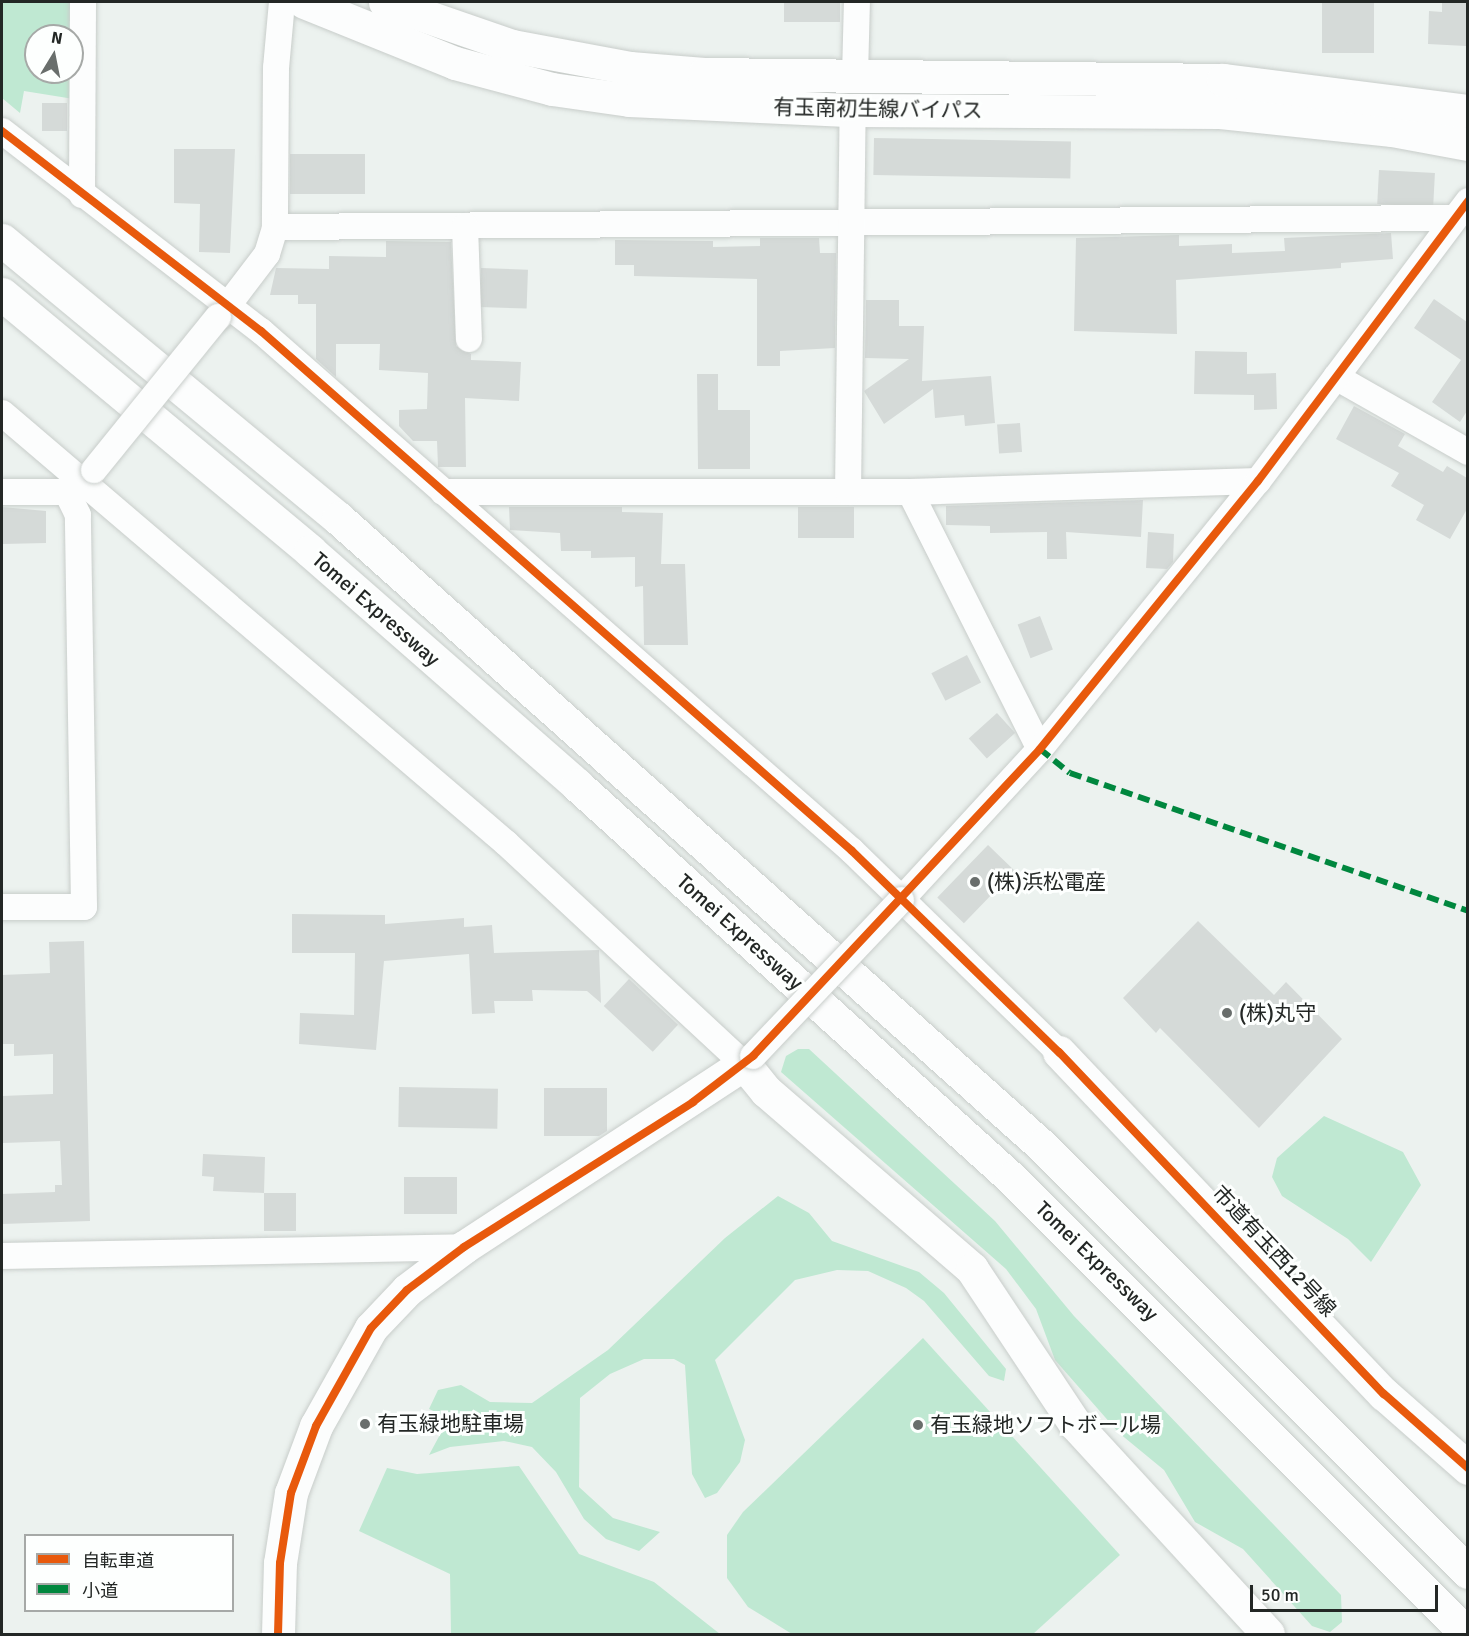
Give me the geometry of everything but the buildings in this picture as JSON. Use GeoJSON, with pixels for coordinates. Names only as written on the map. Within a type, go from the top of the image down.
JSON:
{"type":"FeatureCollection","features":[{"type":"Feature","properties":{"kind":"main road","name":"有玉南初生線バイパス"},"geometry":{"type":"LineString","coordinates":[[304,2],[455,63],[552,89],[690,104],[854,110],[1220,112],[1392,130],[1467,144]]}},
{"type":"Feature","properties":{"kind":"main road","name":"有玉南初生線バイパス"},"geometry":{"type":"LineString","coordinates":[[385,2],[555,57],[704,74],[1223,80],[1355,93],[1467,111]]}},
{"type":"Feature","properties":{"kind":"main road","name":"Tomei Expressway"},"geometry":{"type":"LineString","coordinates":[[2,240],[338,518],[811,937],[1041,1145],[1379,1480],[1467,1572]]}},
{"type":"Feature","properties":{"kind":"main road","name":"Tomei Expressway"},"geometry":{"type":"LineString","coordinates":[[2,294],[310,551],[578,785],[1011,1178],[1347,1510],[1467,1635]]}},
{"type":"Feature","properties":{"kind":"main road","name":"市道有玉西12号線"},"geometry":{"type":"LineString","coordinates":[[1059,1052],[1384,1394],[1467,1468]]}},
{"type":"Feature","properties":{"kind":"main road"},"geometry":{"type":"LineString","coordinates":[[278,1635],[285,1517],[316,1426],[371,1328],[407,1290],[464,1247],[749,1060],[766,1091],[972,1269],[1075,1424],[1268,1635]]}},
{"type":"Feature","properties":{"kind":"main road"},"geometry":{"type":"LineString","coordinates":[[1379,1480],[1467,1561]]}},
{"type":"Feature","properties":{"kind":"main road"},"geometry":{"type":"LineString","coordinates":[[1347,1510],[1443,1635]]}},
{"type":"Feature","properties":{"kind":"street"},"geometry":{"type":"LineString","coordinates":[[82,195],[83,2]]}},
{"type":"Feature","properties":{"kind":"street"},"geometry":{"type":"LineString","coordinates":[[2,907],[84,907],[78,515],[82,481],[223,311],[267,254],[275,227],[276,68],[282,2]]}},
{"type":"Feature","properties":{"kind":"street"},"geometry":{"type":"LineString","coordinates":[[855,76],[857,2]]}},
{"type":"Feature","properties":{"kind":"street"},"geometry":{"type":"LineString","coordinates":[[848,492],[855,223],[854,110]]}},
{"type":"Feature","properties":{"kind":"street"},"geometry":{"type":"LineString","coordinates":[[2,130],[443,492],[901,900],[1059,1052]]}},
{"type":"Feature","properties":{"kind":"street"},"geometry":{"type":"LineString","coordinates":[[275,227],[855,223],[1461,210]]}},
{"type":"Feature","properties":{"kind":"street"},"geometry":{"type":"LineString","coordinates":[[2,413],[506,843],[749,1060],[1040,749],[1258,481],[1461,210]]}},
{"type":"Feature","properties":{"kind":"street"},"geometry":{"type":"LineString","coordinates":[[465,226],[469,339]]}},
{"type":"Feature","properties":{"kind":"street"},"geometry":{"type":"LineString","coordinates":[[1336,377],[1467,452]]}},
{"type":"Feature","properties":{"kind":"street"},"geometry":{"type":"LineString","coordinates":[[2,492],[82,481]]}},
{"type":"Feature","properties":{"kind":"street"},"geometry":{"type":"LineString","coordinates":[[443,492],[910,492],[1258,481]]}},
{"type":"Feature","properties":{"kind":"street"},"geometry":{"type":"LineString","coordinates":[[910,492],[1040,749]]}},
{"type":"Feature","properties":{"kind":"street"},"geometry":{"type":"LineString","coordinates":[[2,1256],[464,1247]]}},
{"type":"Feature","properties":{"kind":"green space"},"geometry":{"type":"Polygon","coordinates":[[[2,2],[75,2],[76,24],[24,24],[24,84],[79,84],[80,100],[24,91],[20,113],[2,98],[2,2]]]}},
{"type":"Feature","properties":{"kind":"green space"},"geometry":{"type":"Polygon","coordinates":[[[798,1049],[809,1049],[995,1221],[1074,1316],[1341,1595],[1342,1622],[1330,1632],[1312,1626],[1243,1549],[1195,1522],[1164,1470],[1119,1433],[1055,1360],[1036,1309],[1006,1269],[781,1072],[786,1056],[798,1049]]]}},
{"type":"Feature","properties":{"kind":"green space"},"geometry":{"type":"Polygon","coordinates":[[[1324,1116],[1403,1152],[1421,1185],[1371,1262],[1348,1239],[1282,1196],[1272,1177],[1277,1158],[1324,1116]]]}},
{"type":"Feature","properties":{"kind":"green space"},"geometry":{"type":"Polygon","coordinates":[[[778,1196],[809,1213],[832,1241],[919,1272],[944,1293],[1006,1369],[1004,1381],[989,1376],[924,1301],[906,1288],[868,1271],[837,1270],[795,1280],[715,1360],[745,1440],[740,1462],[717,1493],[705,1498],[692,1474],[685,1365],[674,1359],[644,1359],[610,1374],[580,1398],[579,1487],[613,1518],[660,1532],[639,1551],[606,1539],[584,1519],[556,1472],[532,1447],[504,1441],[450,1447],[429,1455],[449,1418],[429,1409],[438,1390],[461,1385],[490,1402],[532,1403],[608,1350],[725,1238],[778,1196]]]}},
{"type":"Feature","properties":{"kind":"green space","name":"有玉緑地ソフトボール場"},"geometry":{"type":"Polygon","coordinates":[[[923,1338],[1120,1555],[1033,1634],[792,1634],[748,1607],[727,1578],[727,1535],[743,1512],[923,1338]]]}},
{"type":"Feature","properties":{"kind":"green space"},"geometry":{"type":"Polygon","coordinates":[[[519,1466],[579,1554],[654,1582],[720,1634],[451,1634],[450,1574],[359,1531],[387,1468],[417,1474],[519,1466]]]}},
{"type":"Feature","properties":{"kind":"marked path"},"geometry":{"type":"LineString","coordinates":[[1040,749],[1070,773],[1468,911]]}},
{"type":"Feature","properties":{"kind":"cycle path"},"geometry":{"type":"LineString","coordinates":[[2,131],[261,331],[852,851],[1059,1052],[1384,1394],[1468,1468]]}},
{"type":"Feature","properties":{"kind":"cycle path"},"geometry":{"type":"LineString","coordinates":[[278,1634],[280,1563],[291,1493],[316,1426],[371,1328],[407,1290],[464,1247],[693,1102],[753,1056],[1040,749],[1258,481],[1468,201]]}},
{"type":"Feature","properties":{"kind":"place","name":"(株)浜松電産"},"geometry":{"type":"Point","coordinates":[975,882]}},
{"type":"Feature","properties":{"kind":"place","name":"(株)丸守"},"geometry":{"type":"Point","coordinates":[1227,1013]}},
{"type":"Feature","properties":{"kind":"place","name":"有玉緑地駐車場"},"geometry":{"type":"Point","coordinates":[365,1424]}},
{"type":"Feature","properties":{"kind":"place","name":"有玉緑地ソフトボール場"},"geometry":{"type":"Point","coordinates":[918,1425]}}]}
